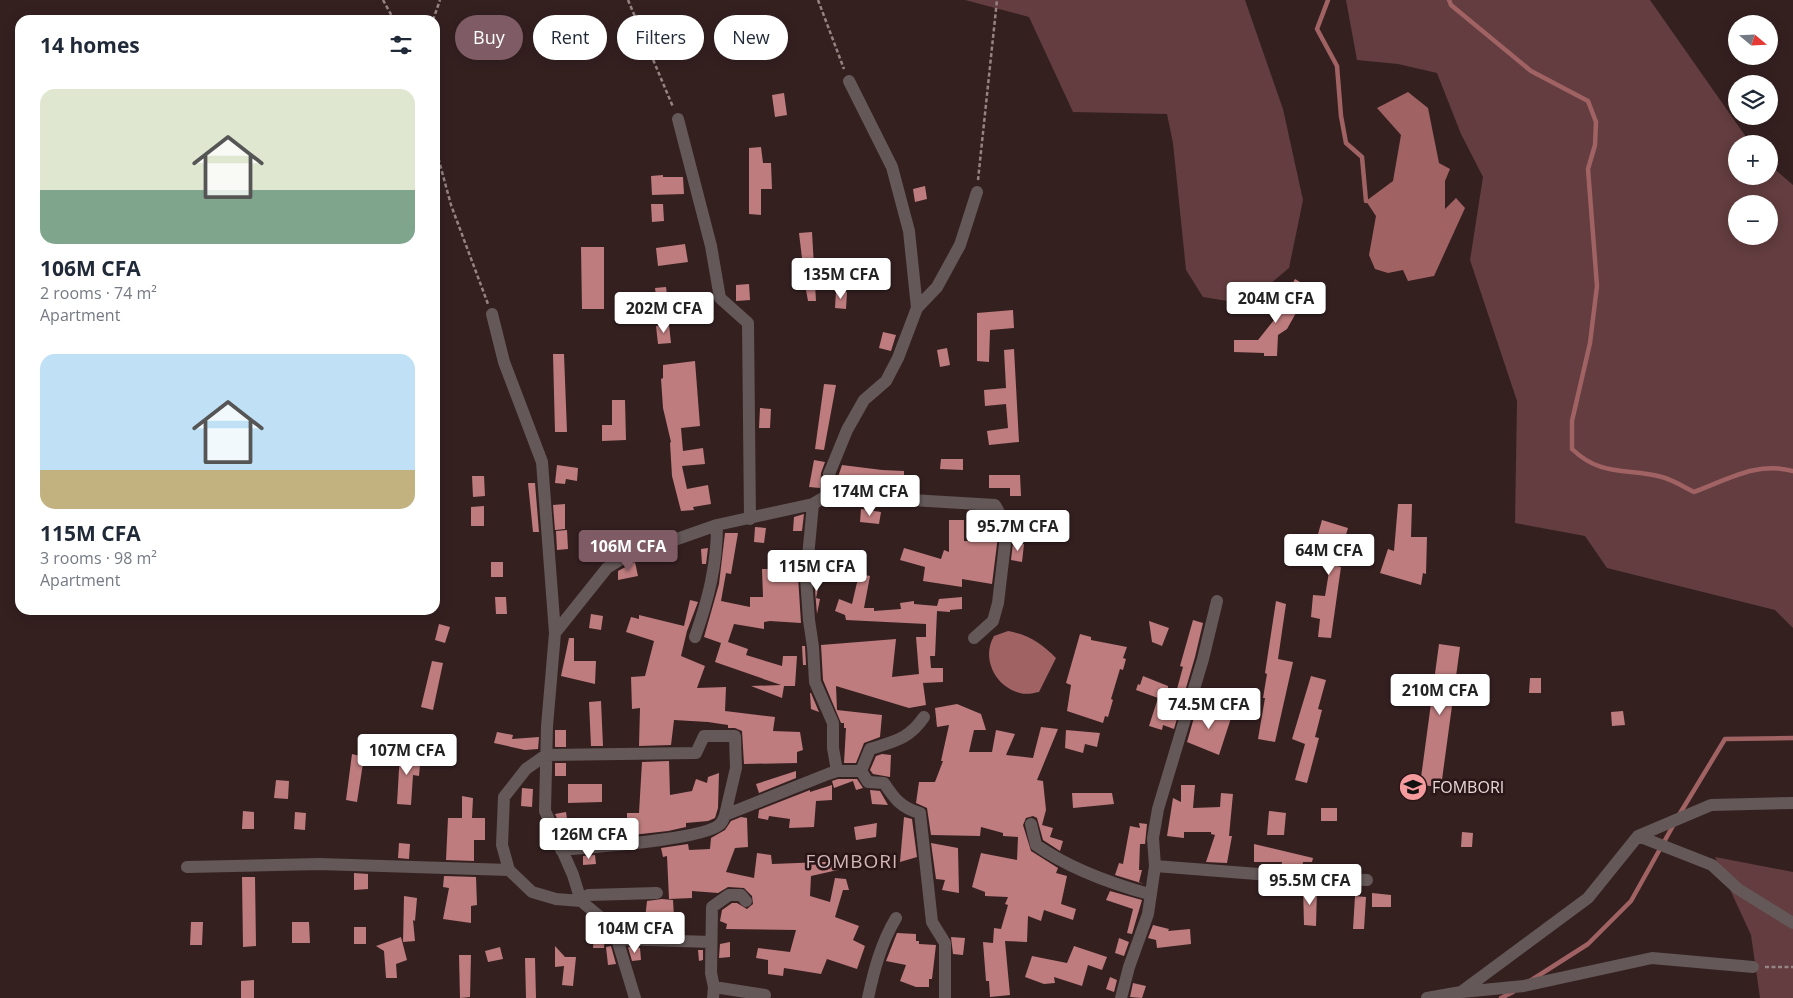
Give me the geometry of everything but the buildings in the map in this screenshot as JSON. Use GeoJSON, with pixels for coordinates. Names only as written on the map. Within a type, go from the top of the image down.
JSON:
{"type":"FeatureCollection","features":[{"type":"Feature","properties":{"kind":"street"},"geometry":{"type":"LineString","coordinates":[[828,495],[829,474],[847,430],[864,400],[886,382],[898,358],[916,308],[910,231],[892,167],[849,81]]}},
{"type":"Feature","properties":{"kind":"street"},"geometry":{"type":"LineString","coordinates":[[678,119],[709,238],[720,298],[748,324],[750,519]]}},
{"type":"Feature","properties":{"kind":"street"},"geometry":{"type":"LineString","coordinates":[[916,308],[937,287],[960,245],[977,192]]}},
{"type":"Feature","properties":{"kind":"street"},"geometry":{"type":"LineString","coordinates":[[492,314],[504,362],[542,462],[555,634],[546,755],[545,811],[561,850],[574,875],[581,901],[605,921],[617,939],[635,998]]}},
{"type":"Feature","properties":{"kind":"street"},"geometry":{"type":"LineString","coordinates":[[555,634],[607,568],[623,558],[717,526],[813,504],[828,495],[996,505],[1007,527],[998,603],[993,621],[974,638]]}},
{"type":"Feature","properties":{"kind":"street"},"geometry":{"type":"LineString","coordinates":[[813,504],[806,578],[809,620],[814,647],[815,682],[833,723],[833,748],[837,771]]}},
{"type":"Feature","properties":{"kind":"street"},"geometry":{"type":"LineString","coordinates":[[695,637],[710,593],[717,556],[717,526]]}},
{"type":"Feature","properties":{"kind":"street"},"geometry":{"type":"LineString","coordinates":[[1121,998],[1129,967],[1148,914],[1149,894],[1155,866],[1154,838],[1158,809],[1198,677],[1217,600]]}},
{"type":"Feature","properties":{"kind":"street"},"geometry":{"type":"LineString","coordinates":[[861,771],[870,749],[903,738],[914,730],[924,717]]}},
{"type":"Feature","properties":{"kind":"street"},"geometry":{"type":"LineString","coordinates":[[561,850],[665,839],[703,832],[719,825],[725,815],[736,768],[735,736],[704,736],[696,753],[546,755],[526,769],[504,797],[502,845],[509,870],[532,892],[556,899],[581,901],[588,895],[656,893]]}},
{"type":"Feature","properties":{"kind":"street"},"geometry":{"type":"LineString","coordinates":[[725,815],[837,771],[861,771]]}},
{"type":"Feature","properties":{"kind":"street"},"geometry":{"type":"LineString","coordinates":[[861,771],[868,782],[884,783],[896,800],[907,810],[920,813],[932,922],[944,943],[945,998]]}},
{"type":"Feature","properties":{"kind":"street"},"geometry":{"type":"LineString","coordinates":[[1461,992],[1588,898],[1638,836],[1711,806],[1793,804]]}},
{"type":"Feature","properties":{"kind":"street"},"geometry":{"type":"LineString","coordinates":[[1031,824],[1036,845],[1049,854],[1115,884],[1149,894]]}},
{"type":"Feature","properties":{"kind":"street"},"geometry":{"type":"LineString","coordinates":[[1638,836],[1712,864],[1738,889],[1793,923]]}},
{"type":"Feature","properties":{"kind":"street"},"geometry":{"type":"LineString","coordinates":[[187,867],[319,864],[509,870]]}},
{"type":"Feature","properties":{"kind":"street"},"geometry":{"type":"LineString","coordinates":[[1155,866],[1309,878],[1367,880]]}},
{"type":"Feature","properties":{"kind":"street"},"geometry":{"type":"LineString","coordinates":[[746,901],[741,895],[729,895],[712,908],[710,973],[714,992],[765,995]]}},
{"type":"Feature","properties":{"kind":"street"},"geometry":{"type":"LineString","coordinates":[[868,998],[874,969],[887,933],[896,918]]}},
{"type":"Feature","properties":{"kind":"street"},"geometry":{"type":"LineString","coordinates":[[617,939],[711,942]]}},
{"type":"Feature","properties":{"kind":"street"},"geometry":{"type":"LineString","coordinates":[[1427,998],[1461,992],[1524,986],[1652,958],[1753,967]]}},
{"type":"Feature","properties":{"kind":"path"},"geometry":{"type":"LineString","coordinates":[[383,0],[391,15]]}},
{"type":"Feature","properties":{"kind":"path"},"geometry":{"type":"LineString","coordinates":[[435,15],[440,0]]}},
{"type":"Feature","properties":{"kind":"path"},"geometry":{"type":"LineString","coordinates":[[628,0],[678,119]]}},
{"type":"Feature","properties":{"kind":"path"},"geometry":{"type":"LineString","coordinates":[[818,0],[849,81]]}},
{"type":"Feature","properties":{"kind":"path"},"geometry":{"type":"LineString","coordinates":[[977,192],[997,0]]}},
{"type":"Feature","properties":{"kind":"path"},"geometry":{"type":"LineString","coordinates":[[440,164],[451,205],[492,314]]}},
{"type":"Feature","properties":{"kind":"path"},"geometry":{"type":"LineString","coordinates":[[1753,967],[1793,967]]}},
{"type":"Feature","properties":{"kind":"shaded area"},"geometry":{"type":"Polygon","coordinates":[[[965,0],[1245,0],[1283,109],[1303,200],[1289,268],[1246,304],[1203,297],[1186,270],[1173,143],[1167,114],[1073,112],[1029,17],[965,0]]]}},
{"type":"Feature","properties":{"kind":"shaded area"},"geometry":{"type":"Polygon","coordinates":[[[1346,0],[1650,0],[1728,111],[1728,125],[1738,125],[1745,135],[1728,135],[1728,185],[1778,185],[1778,172],[1793,185],[1793,628],[1775,610],[1607,568],[1585,536],[1515,523],[1517,401],[1470,260],[1483,177],[1461,134],[1437,73],[1398,64],[1357,60],[1346,0]]]}},
{"type":"Feature","properties":{"kind":"shaded area"},"geometry":{"type":"Polygon","coordinates":[[[1408,92],[1428,108],[1439,163],[1450,169],[1445,181],[1445,209],[1456,198],[1465,208],[1434,276],[1408,281],[1403,270],[1388,273],[1375,269],[1369,255],[1376,216],[1366,201],[1393,181],[1401,135],[1377,108],[1408,92]]]}},
{"type":"Feature","properties":{"kind":"shaded area"},"geometry":{"type":"Polygon","coordinates":[[[1008,631],[1034,640],[1056,658],[1039,692],[1025,694],[1011,690],[997,678],[990,662],[990,645],[994,636],[1008,631]]]}},
{"type":"Feature","properties":{"kind":"shaded area"},"geometry":{"type":"Polygon","coordinates":[[[1715,857],[1793,872],[1793,998],[1760,998],[1751,935],[1715,857]]]}},
{"type":"Feature","properties":{"kind":"waterway"},"geometry":{"type":"LineString","coordinates":[[1328,0],[1317,29],[1337,66],[1341,116],[1346,143],[1362,157],[1366,201]]}},
{"type":"Feature","properties":{"kind":"waterway"},"geometry":{"type":"LineString","coordinates":[[1449,0],[1451,5],[1531,71],[1588,101],[1596,122],[1595,145],[1588,169],[1597,286],[1590,343],[1572,421],[1572,449],[1593,464],[1604,468],[1662,477],[1694,492],[1730,477],[1755,470],[1767,468],[1793,471]]}},
{"type":"Feature","properties":{"kind":"waterway"},"geometry":{"type":"LineString","coordinates":[[1679,815],[1725,739],[1793,738]]}},
{"type":"Feature","properties":{"kind":"waterway"},"geometry":{"type":"LineString","coordinates":[[1530,981],[1588,944],[1631,901],[1674,824]]}},
{"type":"Feature","properties":{"kind":"waterway"},"geometry":{"type":"LineString","coordinates":[[1501,998],[1513,992]]}},
{"type":"Feature","properties":{"kind":"place","name":"FOMBORI"},"geometry":{"type":"Point","coordinates":[1413,787]}},
{"type":"Feature","properties":{"kind":"district","name":"FOMBORI"},"geometry":{"type":"Point","coordinates":[852,861]}}]}
